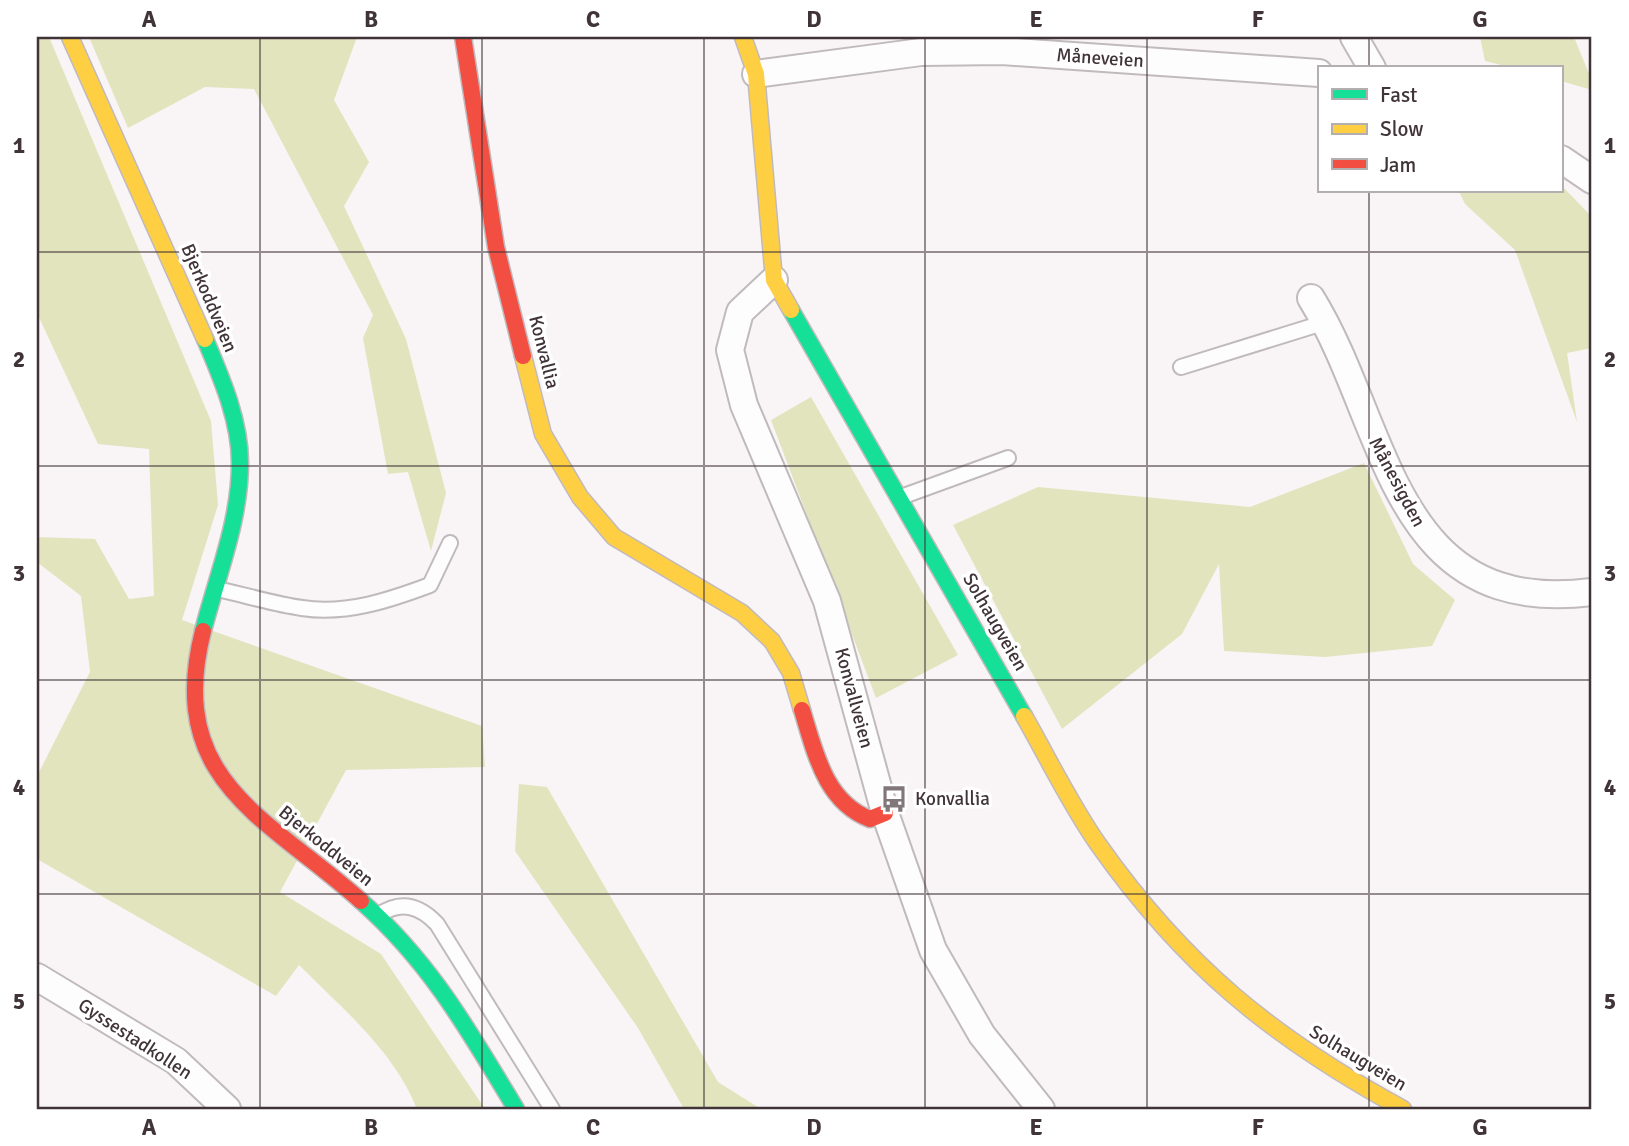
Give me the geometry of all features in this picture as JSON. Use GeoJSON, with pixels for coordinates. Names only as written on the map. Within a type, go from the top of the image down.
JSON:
{"type":"FeatureCollection","features":[{"type":"Feature","properties":{"kind":"street","name":"Bjerkoddveien"},"geometry":{"type":"LineString","coordinates":[[70,37],[158,231],[232,414],[240,460],[238,509],[197,651],[195,700],[204,747],[235,796],[273,832],[378,916],[413,951],[456,1008],[513,1108]]}},
{"type":"Feature","properties":{"kind":"street","name":"Konvallia"},"geometry":{"type":"LineString","coordinates":[[463,37],[496,247],[543,434],[580,497],[614,537],[742,613],[772,640],[791,673],[820,769],[854,813],[870,818],[885,813]]}},
{"type":"Feature","properties":{"kind":"street","name":"Solhaugveien"},"geometry":{"type":"LineString","coordinates":[[743,37],[756,74],[774,280],[1096,842],[1144,908],[1244,1007],[1305,1053],[1403,1109]]}},
{"type":"Feature","properties":{"kind":"street"},"geometry":{"type":"LineString","coordinates":[[1353,37],[1371,66]]}},
{"type":"Feature","properties":{"kind":"street","name":"Måneveien"},"geometry":{"type":"LineString","coordinates":[[756,74],[921,52],[1002,51],[1318,73]]}},
{"type":"Feature","properties":{"kind":"street"},"geometry":{"type":"LineString","coordinates":[[1562,160],[1592,180]]}},
{"type":"Feature","properties":{"kind":"street","name":"Konvallveien"},"geometry":{"type":"LineString","coordinates":[[774,280],[740,312],[730,350],[744,405],[827,601],[885,813],[933,950],[982,1035],[1041,1109]]}},
{"type":"Feature","properties":{"kind":"street","name":"Månesigden"},"geometry":{"type":"LineString","coordinates":[[1311,298],[1326,322],[1371,433],[1426,536],[1455,565],[1495,586],[1536,594],[1592,592]]}},
{"type":"Feature","properties":{"kind":"street","name":"Gyssestadkollen"},"geometry":{"type":"LineString","coordinates":[[37,976],[176,1061],[227,1109]]}},
{"type":"Feature","properties":{"kind":"lane"},"geometry":{"type":"LineString","coordinates":[[1181,367],[1326,322]]}},
{"type":"Feature","properties":{"kind":"lane"},"geometry":{"type":"LineString","coordinates":[[900,497],[1008,458]]}},
{"type":"Feature","properties":{"kind":"lane"},"geometry":{"type":"LineString","coordinates":[[217,589],[303,608],[348,609],[398,597],[430,585],[450,543]]}},
{"type":"Feature","properties":{"kind":"lane"},"geometry":{"type":"LineString","coordinates":[[378,916],[397,906],[409,906],[427,914],[437,924],[552,1109]]}},
{"type":"Feature","properties":{"kind":"green space"},"geometry":{"type":"Polygon","coordinates":[[[37,37],[49,37],[211,421],[218,505],[182,620],[482,726],[485,767],[346,770],[280,892],[381,954],[485,1109],[417,1109],[395,1068],[381,1049],[299,965],[276,996],[37,859],[37,776],[90,672],[81,596],[37,562],[37,537],[95,539],[129,599],[154,596],[149,449],[98,444],[37,313],[37,37]]]}},
{"type":"Feature","properties":{"kind":"green space"},"geometry":{"type":"Polygon","coordinates":[[[89,37],[357,37],[334,100],[369,162],[344,206],[406,339],[446,493],[431,551],[408,472],[388,474],[363,338],[373,315],[254,89],[205,87],[128,128],[89,37]]]}},
{"type":"Feature","properties":{"kind":"green space"},"geometry":{"type":"Polygon","coordinates":[[[1480,37],[1574,37],[1592,81],[1592,90],[1562,81],[1562,66],[1505,66],[1485,61],[1480,37]]]}},
{"type":"Feature","properties":{"kind":"green space"},"geometry":{"type":"Polygon","coordinates":[[[1562,186],[1592,217],[1592,348],[1567,353],[1577,422],[1515,250],[1465,204],[1459,192],[1562,192],[1562,186]]]}},
{"type":"Feature","properties":{"kind":"green space"},"geometry":{"type":"Polygon","coordinates":[[[811,397],[958,655],[876,698],[771,420],[811,397]]]}},
{"type":"Feature","properties":{"kind":"green space"},"geometry":{"type":"Polygon","coordinates":[[[1364,463],[1413,564],[1455,600],[1432,646],[1325,657],[1224,651],[1219,564],[1182,634],[1062,729],[953,525],[1038,487],[1250,507],[1364,463]]]}},
{"type":"Feature","properties":{"kind":"green space"},"geometry":{"type":"Polygon","coordinates":[[[519,784],[547,787],[718,1082],[761,1109],[684,1109],[638,1028],[515,851],[519,784]]]}},
{"type":"Feature","properties":{"kind":"traffic: fast"},"geometry":{"type":"LineString","coordinates":[[791,310],[1024,716]]}},
{"type":"Feature","properties":{"kind":"traffic: fast"},"geometry":{"type":"LineString","coordinates":[[203,631],[232,527],[240,463],[233,415],[205,339]]}},
{"type":"Feature","properties":{"kind":"traffic: fast"},"geometry":{"type":"LineString","coordinates":[[361,901],[428,973],[465,1025],[516,1109]]}},
{"type":"Feature","properties":{"kind":"traffic: slow"},"geometry":{"type":"LineString","coordinates":[[70,37],[205,339]]}},
{"type":"Feature","properties":{"kind":"traffic: slow"},"geometry":{"type":"LineString","coordinates":[[743,37],[756,74],[774,280],[791,310]]}},
{"type":"Feature","properties":{"kind":"traffic: slow"},"geometry":{"type":"LineString","coordinates":[[523,356],[543,434],[580,497],[614,537],[742,613],[772,641],[791,673],[802,710]]}},
{"type":"Feature","properties":{"kind":"traffic: slow"},"geometry":{"type":"LineString","coordinates":[[1024,716],[1098,844],[1130,888],[1198,963],[1272,1026],[1313,1055],[1403,1109]]}},
{"type":"Feature","properties":{"kind":"traffic: jam"},"geometry":{"type":"LineString","coordinates":[[463,37],[496,247],[523,356]]}},
{"type":"Feature","properties":{"kind":"traffic: jam"},"geometry":{"type":"LineString","coordinates":[[203,631],[195,683],[199,725],[212,761],[233,791],[260,818],[361,901]]}},
{"type":"Feature","properties":{"kind":"traffic: jam"},"geometry":{"type":"LineString","coordinates":[[802,710],[824,774],[842,801],[870,819],[885,813]]}},
{"type":"Feature","properties":{"kind":"place","name":"Konvallia"},"geometry":{"type":"Point","coordinates":[894,799]}}]}
